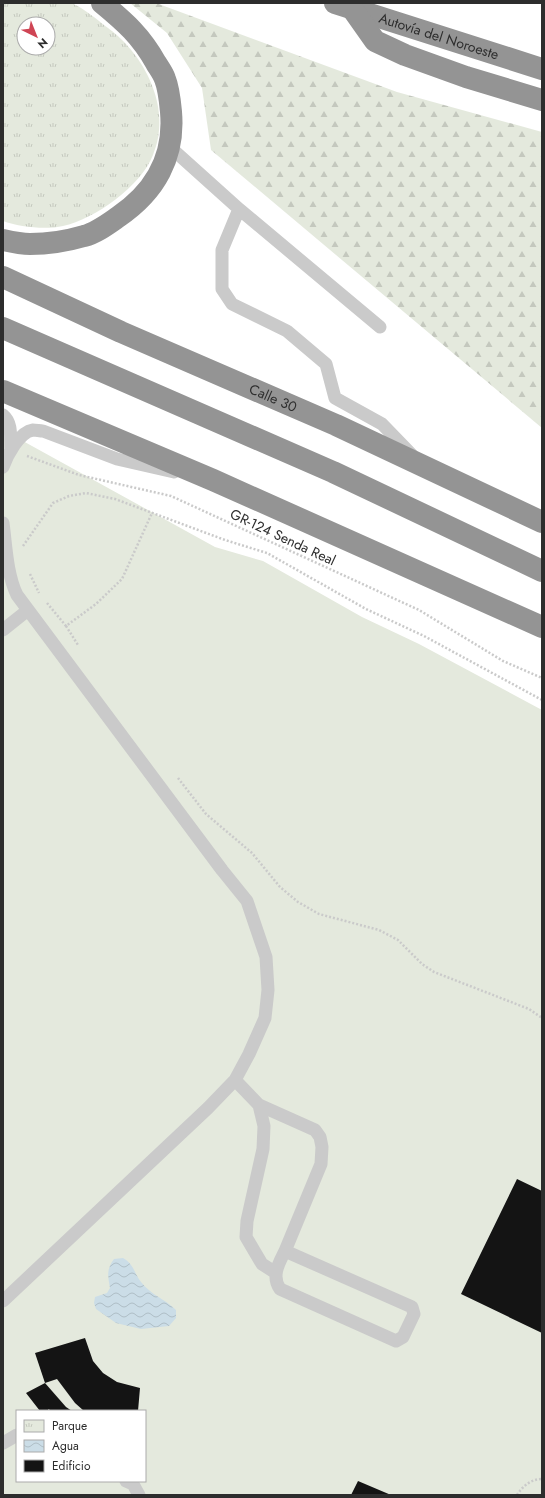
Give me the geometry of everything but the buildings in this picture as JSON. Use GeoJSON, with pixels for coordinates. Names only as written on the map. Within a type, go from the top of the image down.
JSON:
{"type":"FeatureCollection","features":[{"type":"Feature","properties":{"kind":"highway"},"geometry":{"type":"LineString","coordinates":[[3,240],[29,244],[59,241],[85,236],[108,224],[132,208],[162,171],[170,147],[172,124],[170,102],[165,78],[140,38],[102,3]]}},
{"type":"Feature","properties":{"kind":"highway"},"geometry":{"type":"LineString","coordinates":[[343,5],[375,41],[405,55],[466,77],[542,100]]}},
{"type":"Feature","properties":{"kind":"highway","name":"Autovía del Noroeste"},"geometry":{"type":"LineString","coordinates":[[343,5],[542,69]]}},
{"type":"Feature","properties":{"kind":"highway","name":"Calle 30"},"geometry":{"type":"LineString","coordinates":[[3,278],[121,332],[336,425],[542,522]]}},
{"type":"Feature","properties":{"kind":"highway"},"geometry":{"type":"LineString","coordinates":[[3,328],[333,472],[542,571]]}},
{"type":"Feature","properties":{"kind":"highway"},"geometry":{"type":"LineString","coordinates":[[3,392],[212,480],[542,627]]}},
{"type":"Feature","properties":{"kind":"lane"},"geometry":{"type":"LineString","coordinates":[[170,147],[239,209],[380,327]]}},
{"type":"Feature","properties":{"kind":"lane"},"geometry":{"type":"LineString","coordinates":[[239,209],[222,250],[222,289],[232,304],[287,331],[321,359],[326,364],[335,398],[382,424],[421,466]]}},
{"type":"Feature","properties":{"kind":"lane"},"geometry":{"type":"LineString","coordinates":[[3,415],[10,425],[11,450]]}},
{"type":"Feature","properties":{"kind":"lane"},"geometry":{"type":"LineString","coordinates":[[3,467],[11,450],[24,434],[33,430],[43,431],[117,459],[212,480]]}},
{"type":"Feature","properties":{"kind":"lane"},"geometry":{"type":"LineString","coordinates":[[3,523],[9,553],[8,584],[95,698],[222,870],[247,901],[266,957],[268,990],[265,1018],[249,1054],[234,1080],[202,1114],[3,1301]]}},
{"type":"Feature","properties":{"kind":"lane"},"geometry":{"type":"LineString","coordinates":[[3,630],[28,610]]}},
{"type":"Feature","properties":{"kind":"lane"},"geometry":{"type":"LineString","coordinates":[[234,1080],[259,1105],[315,1130],[320,1137],[322,1147],[321,1164],[285,1251],[276,1273],[276,1283],[280,1289],[396,1341],[403,1337],[414,1314],[412,1307],[285,1251]]}},
{"type":"Feature","properties":{"kind":"lane"},"geometry":{"type":"LineString","coordinates":[[259,1105],[264,1126],[263,1149],[247,1221],[246,1236],[262,1264],[276,1273]]}},
{"type":"Feature","properties":{"kind":"lane"},"geometry":{"type":"LineString","coordinates":[[3,1443],[16,1436]]}},
{"type":"Feature","properties":{"kind":"lane"},"geometry":{"type":"LineString","coordinates":[[128,1482],[133,1484],[139,1495]]}},
{"type":"Feature","properties":{"kind":"path","name":"GR-124 Senda Real"},"geometry":{"type":"LineString","coordinates":[[11,450],[79,475],[171,496],[419,610],[503,661],[542,678]]}},
{"type":"Feature","properties":{"kind":"path"},"geometry":{"type":"LineString","coordinates":[[40,595],[9,553],[26,544],[53,503],[69,496],[86,493],[115,499],[225,540],[267,553],[366,609],[424,636],[542,700]]}},
{"type":"Feature","properties":{"kind":"path"},"geometry":{"type":"LineString","coordinates":[[66,626],[96,604],[122,579],[152,513]]}},
{"type":"Feature","properties":{"kind":"path"},"geometry":{"type":"LineString","coordinates":[[44,600],[66,626],[78,645]]}},
{"type":"Feature","properties":{"kind":"path"},"geometry":{"type":"LineString","coordinates":[[178,778],[206,814],[252,853],[280,888],[298,902],[319,914],[379,930],[398,940],[422,964],[434,972],[529,1009],[542,1018]]}},
{"type":"Feature","properties":{"kind":"path"},"geometry":{"type":"LineString","coordinates":[[517,1495],[521,1489],[534,1479],[542,1479]]}},
{"type":"Feature","properties":{"kind":"green space"},"geometry":{"type":"Polygon","coordinates":[[[3,3],[75,4],[112,31],[125,43],[136,56],[145,71],[153,87],[158,104],[160,121],[158,138],[153,155],[147,167],[128,189],[116,200],[89,216],[76,222],[56,227],[41,228],[3,221],[3,3]]]}},
{"type":"Feature","properties":{"kind":"green space"},"geometry":{"type":"Polygon","coordinates":[[[130,3],[156,3],[397,92],[542,132],[542,428],[211,150],[202,88],[167,33],[130,3]]]}},
{"type":"Feature","properties":{"kind":"green space"},"geometry":{"type":"Polygon","coordinates":[[[3,430],[215,547],[263,561],[362,617],[419,644],[542,710],[542,1495],[3,1495],[3,430]]]}},
{"type":"Feature","properties":{"kind":"water"},"geometry":{"type":"Polygon","coordinates":[[[123,1258],[132,1266],[139,1279],[145,1286],[176,1310],[176,1318],[169,1326],[141,1329],[116,1323],[96,1309],[94,1303],[95,1297],[107,1293],[110,1288],[108,1273],[111,1263],[114,1259],[123,1258]]]}}]}
